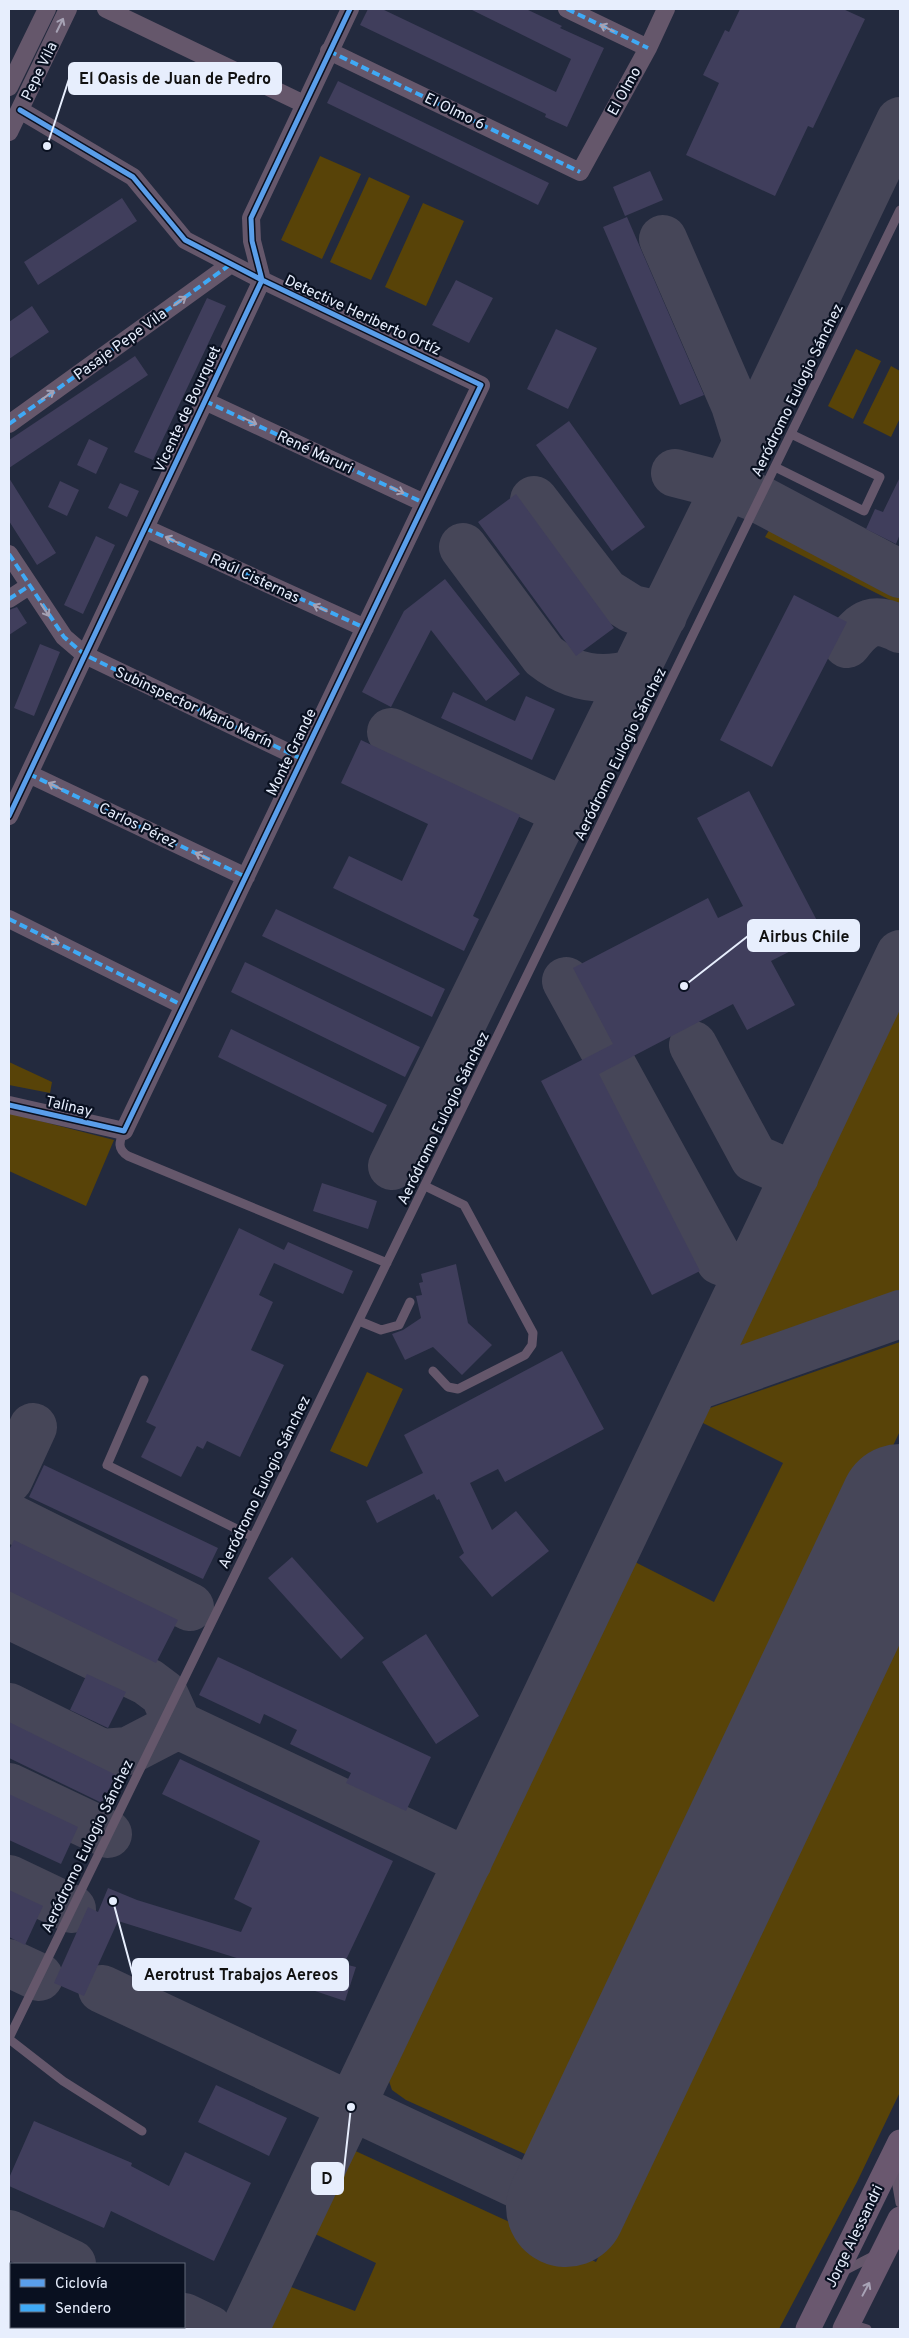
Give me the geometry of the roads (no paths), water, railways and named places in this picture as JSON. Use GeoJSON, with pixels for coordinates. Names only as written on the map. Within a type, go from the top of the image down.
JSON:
{"type":"FeatureCollection","features":[{"type":"Feature","properties":{"kind":"main road","name":"Jorge Alessandri"},"geometry":{"type":"LineString","coordinates":[[808,2329],[896,2151]]}},
{"type":"Feature","properties":{"kind":"main road"},"geometry":{"type":"LineString","coordinates":[[853,2327],[890,2250],[900,2219]]}},
{"type":"Feature","properties":{"kind":"street","name":"Pepe Vila"},"geometry":{"type":"LineString","coordinates":[[9,87],[46,9]]}},
{"type":"Feature","properties":{"kind":"street","name":"Pepe Vila"},"geometry":{"type":"LineString","coordinates":[[9,132],[68,9]]}},
{"type":"Feature","properties":{"kind":"street"},"geometry":{"type":"LineString","coordinates":[[106,9],[304,104]]}},
{"type":"Feature","properties":{"kind":"street"},"geometry":{"type":"LineString","coordinates":[[262,280],[252,241],[251,218],[350,9]]}},
{"type":"Feature","properties":{"kind":"street"},"geometry":{"type":"LineString","coordinates":[[567,9],[648,48]]}},
{"type":"Feature","properties":{"kind":"street","name":"El Olmo"},"geometry":{"type":"LineString","coordinates":[[580,172],[648,48],[666,9]]}},
{"type":"Feature","properties":{"kind":"street","name":"El Olmo 6"},"geometry":{"type":"LineString","coordinates":[[329,51],[580,172]]}},
{"type":"Feature","properties":{"kind":"street","name":"Detective Heriberto Ortíz"},"geometry":{"type":"LineString","coordinates":[[20,110],[133,177],[184,240],[262,280],[481,384]]}},
{"type":"Feature","properties":{"kind":"street","name":"Pasaje Pepe Vila"},"geometry":{"type":"LineString","coordinates":[[9,424],[231,264]]}},
{"type":"Feature","properties":{"kind":"street","name":"Vicente de Bourquet"},"geometry":{"type":"LineString","coordinates":[[9,816],[262,280]]}},
{"type":"Feature","properties":{"kind":"street","name":"Monte Grande"},"geometry":{"type":"LineString","coordinates":[[124,1131],[481,384]]}},
{"type":"Feature","properties":{"kind":"street","name":"René Maruri"},"geometry":{"type":"LineString","coordinates":[[205,401],[424,503]]}},
{"type":"Feature","properties":{"kind":"street","name":"Raúl Cisternas"},"geometry":{"type":"LineString","coordinates":[[145,528],[365,628]]}},
{"type":"Feature","properties":{"kind":"street"},"geometry":{"type":"LineString","coordinates":[[9,554],[64,637],[85,655]]}},
{"type":"Feature","properties":{"kind":"street"},"geometry":{"type":"LineString","coordinates":[[9,599],[29,586]]}},
{"type":"Feature","properties":{"kind":"street","name":"Subinspector Mario Marín"},"geometry":{"type":"LineString","coordinates":[[85,655],[302,758]]}},
{"type":"Feature","properties":{"kind":"street","name":"Carlos Pérez"},"geometry":{"type":"LineString","coordinates":[[29,774],[246,877]]}},
{"type":"Feature","properties":{"kind":"street"},"geometry":{"type":"LineString","coordinates":[[9,919],[184,1006]]}},
{"type":"Feature","properties":{"kind":"street","name":"Talinay"},"geometry":{"type":"LineString","coordinates":[[9,1105],[124,1131]]}},
{"type":"Feature","properties":{"kind":"lane","name":"Aeródromo Eulogio Sánchez"},"geometry":{"type":"LineString","coordinates":[[9,2039],[900,210]]}},
{"type":"Feature","properties":{"kind":"lane"},"geometry":{"type":"LineString","coordinates":[[775,467],[864,511],[880,477],[791,434]]}},
{"type":"Feature","properties":{"kind":"lane"},"geometry":{"type":"LineString","coordinates":[[124,1131],[119,1146],[121,1152],[128,1156],[387,1263]]}},
{"type":"Feature","properties":{"kind":"lane"},"geometry":{"type":"LineString","coordinates":[[425,1186],[464,1205],[534,1333],[532,1345],[525,1354],[458,1389],[448,1388],[433,1371]]}},
{"type":"Feature","properties":{"kind":"lane"},"geometry":{"type":"LineString","coordinates":[[358,1321],[381,1330],[399,1325],[410,1302]]}},
{"type":"Feature","properties":{"kind":"lane"},"geometry":{"type":"LineString","coordinates":[[144,1380],[107,1465],[253,1537]]}},
{"type":"Feature","properties":{"kind":"lane"},"geometry":{"type":"LineString","coordinates":[[9,2039],[63,2081],[142,2131]]}},
{"type":"Feature","properties":{"kind":"lane"},"geometry":{"type":"LineString","coordinates":[[896,2151],[900,2204]]}},
{"type":"Feature","properties":{"kind":"lane"},"geometry":{"type":"LineString","coordinates":[[836,2275],[890,2250]]}},
{"type":"Feature","properties":{"kind":"place","name":"El Oasis de Juan de Pedro"},"geometry":{"type":"Point","coordinates":[47,146]}},
{"type":"Feature","properties":{"kind":"place","name":"Airbus Chile"},"geometry":{"type":"Point","coordinates":[684,986]}},
{"type":"Feature","properties":{"kind":"place","name":"Aerotrust Trabajos Aereos"},"geometry":{"type":"Point","coordinates":[113,1901]}},
{"type":"Feature","properties":{"kind":"place","name":"D"},"geometry":{"type":"Point","coordinates":[351,2107]}}]}
